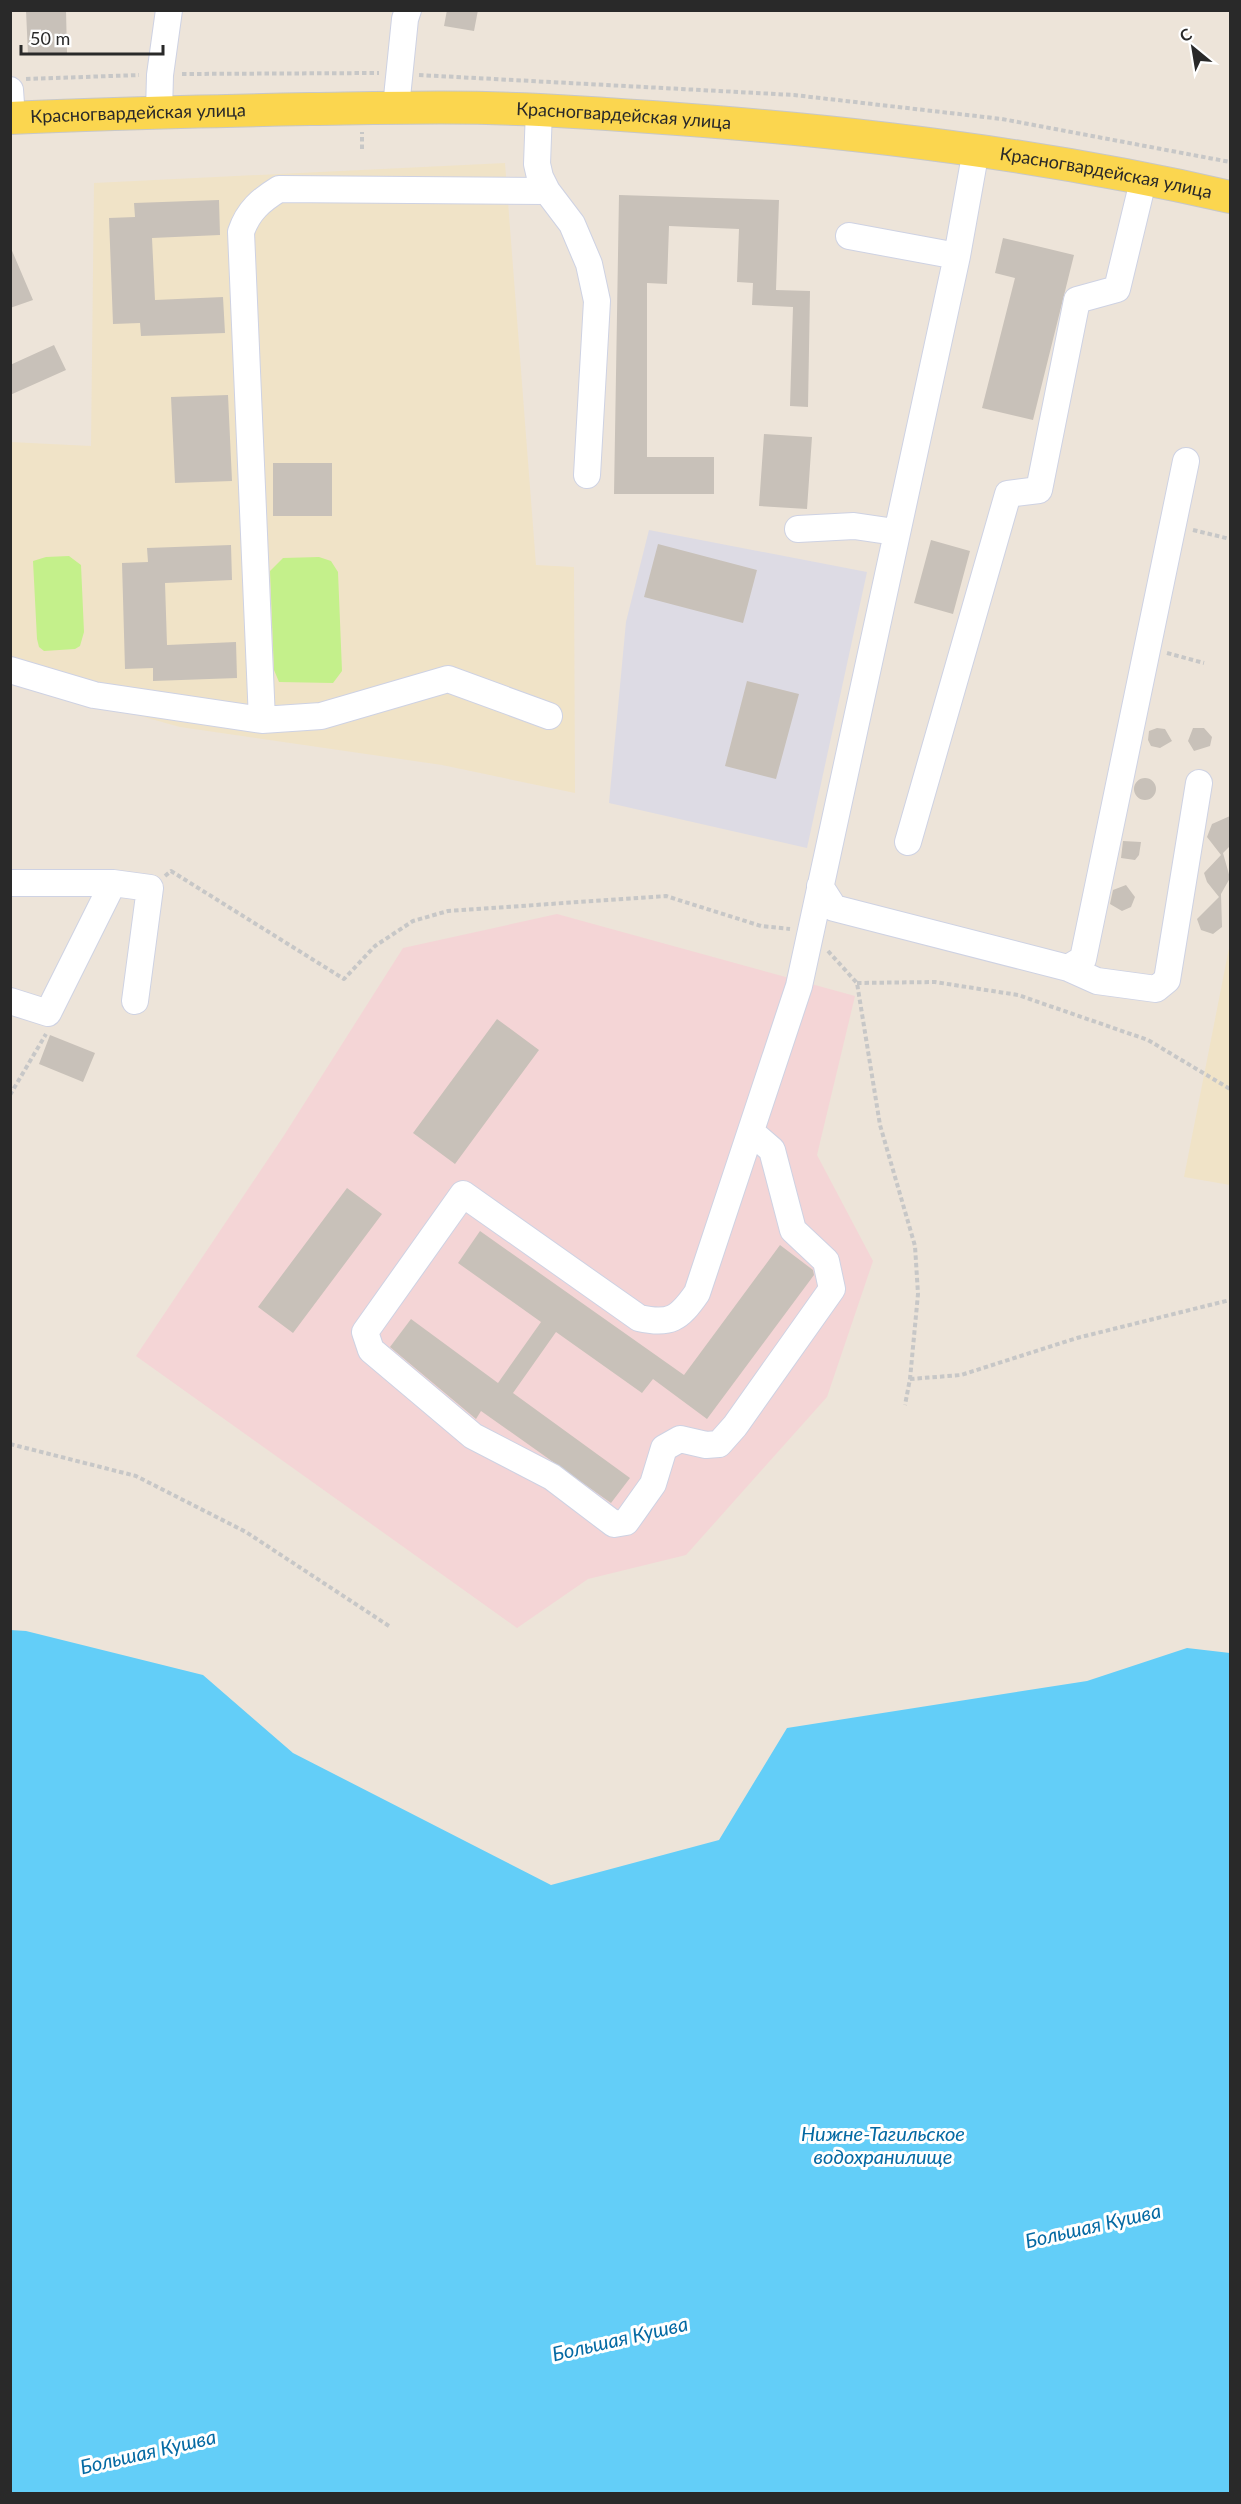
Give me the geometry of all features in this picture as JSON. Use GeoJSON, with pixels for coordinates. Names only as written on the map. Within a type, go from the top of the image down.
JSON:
{"type":"FeatureCollection","features":[{"type":"Feature","properties":{"kind":"main road","name":"Красногвардейская улица"},"geometry":{"type":"LineString","coordinates":[[14,101],[159,112],[396,107],[539,110],[870,137],[976,150],[1144,177],[1230,197]]}},
{"type":"Feature","properties":{"kind":"street"},"geometry":{"type":"LineString","coordinates":[[159,112],[160,75],[169,10]]}},
{"type":"Feature","properties":{"kind":"street"},"geometry":{"type":"LineString","coordinates":[[396,107],[405,19],[408,10]]}},
{"type":"Feature","properties":{"kind":"street"},"geometry":{"type":"LineString","coordinates":[[539,110],[537,164],[547,191],[572,224],[589,264],[597,301],[587,475]]}},
{"type":"Feature","properties":{"kind":"street"},"geometry":{"type":"LineString","coordinates":[[751,1132],[772,1150],[793,1230],[826,1261],[832,1289],[735,1426],[719,1444],[706,1445],[680,1439],[664,1448],[654,1484],[626,1522],[614,1524],[552,1477],[474,1436],[371,1350],[365,1332],[463,1194],[639,1318],[659,1322],[682,1315],[698,1293],[798,986],[895,532],[957,256],[976,150]]}},
{"type":"Feature","properties":{"kind":"street"},"geometry":{"type":"LineString","coordinates":[[908,842],[1008,494],[1039,490],[1077,300],[1117,289],[1144,177]]}},
{"type":"Feature","properties":{"kind":"street"},"geometry":{"type":"LineString","coordinates":[[262,720],[242,232],[246,219],[264,199],[279,189],[547,191]]}},
{"type":"Feature","properties":{"kind":"street"},"geometry":{"type":"LineString","coordinates":[[849,236],[957,256]]}},
{"type":"Feature","properties":{"kind":"street"},"geometry":{"type":"LineString","coordinates":[[1068,968],[1083,959],[1186,461]]}},
{"type":"Feature","properties":{"kind":"street"},"geometry":{"type":"LineString","coordinates":[[798,529],[854,526],[895,532]]}},
{"type":"Feature","properties":{"kind":"street"},"geometry":{"type":"LineString","coordinates":[[10,670],[94,695],[262,720],[321,716],[448,679],[549,716]]}},
{"type":"Feature","properties":{"kind":"street"},"geometry":{"type":"LineString","coordinates":[[820,886],[834,908],[1068,968],[1097,981],[1156,989],[1167,980],[1199,783]]}},
{"type":"Feature","properties":{"kind":"street"},"geometry":{"type":"LineString","coordinates":[[10,883],[113,883],[150,888],[135,1000]]}},
{"type":"Feature","properties":{"kind":"street"},"geometry":{"type":"LineString","coordinates":[[10,1001],[48,1013],[113,883]]}},
{"type":"Feature","properties":{"kind":"path"},"geometry":{"type":"LineString","coordinates":[[14,101],[160,75],[399,74]]}},
{"type":"Feature","properties":{"kind":"path"},"geometry":{"type":"LineString","coordinates":[[1172,525],[1230,539]]}},
{"type":"Feature","properties":{"kind":"path"},"geometry":{"type":"LineString","coordinates":[[1146,648],[1204,663]]}},
{"type":"Feature","properties":{"kind":"path"},"geometry":{"type":"LineString","coordinates":[[150,888],[171,871],[344,978],[375,946],[413,921],[448,911],[666,896],[761,926],[809,931],[857,983],[880,1125],[915,1246],[918,1294],[910,1379],[905,1405]]}},
{"type":"Feature","properties":{"kind":"path"},"geometry":{"type":"LineString","coordinates":[[857,983],[935,982],[1018,995],[1148,1040],[1230,1089]]}},
{"type":"Feature","properties":{"kind":"path"},"geometry":{"type":"LineString","coordinates":[[10,1095],[48,1030],[48,1013]]}},
{"type":"Feature","properties":{"kind":"path"},"geometry":{"type":"LineString","coordinates":[[910,1379],[961,1375],[1077,1338],[1230,1300]]}},
{"type":"Feature","properties":{"kind":"path"},"geometry":{"type":"LineString","coordinates":[[10,1444],[136,1476],[246,1532],[389,1626]]}},
{"type":"Feature","properties":{"kind":"shaded area"},"geometry":{"type":"Polygon","coordinates":[[[505,163],[536,565],[574,567],[575,793],[442,765],[180,727],[11,680],[10,442],[91,446],[94,183],[505,163]]]}},
{"type":"Feature","properties":{"kind":"shaded area"},"geometry":{"type":"Polygon","coordinates":[[[649,530],[867,572],[807,848],[609,803],[626,622],[649,530]]]}},
{"type":"Feature","properties":{"kind":"shaded area"},"geometry":{"type":"Polygon","coordinates":[[[557,914],[855,996],[817,1155],[873,1261],[827,1397],[686,1555],[588,1579],[517,1628],[136,1356],[283,1137],[403,948],[557,914]]]}},
{"type":"Feature","properties":{"kind":"shaded area"},"geometry":{"type":"Polygon","coordinates":[[[1230,943],[1230,1185],[1184,1177],[1230,943]]]}},
{"type":"Feature","properties":{"kind":"green space"},"geometry":{"type":"Polygon","coordinates":[[[69,556],[81,565],[84,632],[80,646],[75,649],[44,651],[39,647],[37,639],[33,561],[46,557],[69,556]]]}},
{"type":"Feature","properties":{"kind":"green space"},"geometry":{"type":"Polygon","coordinates":[[[319,557],[331,561],[338,572],[342,671],[333,683],[279,682],[274,670],[270,571],[283,558],[319,557]]]}},
{"type":"Feature","properties":{"kind":"water","name":"Нижне-Тагильское водохранилище"},"geometry":{"type":"Polygon","coordinates":[[[10,1630],[26,1631],[203,1675],[293,1753],[551,1885],[719,1840],[787,1728],[1087,1681],[1187,1648],[1230,1653],[1230,2493],[11,2493],[10,1630]]]}},
{"type":"Feature","properties":{"kind":"building"},"geometry":{"type":"Polygon","coordinates":[[[26,10],[66,10],[67,53],[28,55],[26,10]]]}},
{"type":"Feature","properties":{"kind":"building"},"geometry":{"type":"Polygon","coordinates":[[[447,10],[478,10],[474,31],[444,26],[447,10]]]}},
{"type":"Feature","properties":{"kind":"building"},"geometry":{"type":"Polygon","coordinates":[[[619,195],[779,200],[776,290],[810,291],[808,407],[790,406],[793,307],[752,305],[753,283],[737,282],[739,229],[669,226],[667,284],[647,283],[647,457],[714,457],[714,494],[614,494],[619,195]]]}},
{"type":"Feature","properties":{"kind":"building"},"geometry":{"type":"Polygon","coordinates":[[[219,200],[220,235],[152,238],[155,300],[223,297],[225,333],[141,336],[140,323],[113,324],[109,218],[135,217],[134,203],[219,200]]]}},
{"type":"Feature","properties":{"kind":"building"},"geometry":{"type":"Polygon","coordinates":[[[1003,238],[1074,255],[1033,420],[982,408],[1015,278],[995,273],[1003,238]]]}},
{"type":"Feature","properties":{"kind":"building"},"geometry":{"type":"Polygon","coordinates":[[[10,246],[33,300],[10,308],[10,246]]]}},
{"type":"Feature","properties":{"kind":"building"},"geometry":{"type":"Polygon","coordinates":[[[54,345],[66,370],[10,395],[10,365],[54,345]]]}},
{"type":"Feature","properties":{"kind":"building"},"geometry":{"type":"Polygon","coordinates":[[[228,395],[232,481],[175,483],[171,397],[228,395]]]}},
{"type":"Feature","properties":{"kind":"building"},"geometry":{"type":"Polygon","coordinates":[[[764,434],[812,437],[807,509],[759,506],[764,434]]]}},
{"type":"Feature","properties":{"kind":"building"},"geometry":{"type":"Polygon","coordinates":[[[273,463],[332,463],[332,516],[273,516],[273,463]]]}},
{"type":"Feature","properties":{"kind":"building"},"geometry":{"type":"Polygon","coordinates":[[[931,540],[970,551],[953,614],[914,603],[931,540]]]}},
{"type":"Feature","properties":{"kind":"building"},"geometry":{"type":"Polygon","coordinates":[[[658,544],[757,570],[743,623],[644,597],[658,544]]]}},
{"type":"Feature","properties":{"kind":"building"},"geometry":{"type":"Polygon","coordinates":[[[231,545],[232,580],[165,583],[167,645],[236,642],[237,678],[153,681],[153,668],[125,669],[122,563],[148,562],[147,548],[231,545]]]}},
{"type":"Feature","properties":{"kind":"building"},"geometry":{"type":"Polygon","coordinates":[[[747,681],[799,694],[776,779],[725,766],[747,681]]]}},
{"type":"Feature","properties":{"kind":"building"},"geometry":{"type":"Polygon","coordinates":[[[1157,728],[1165,729],[1172,741],[1160,748],[1151,746],[1148,740],[1149,731],[1157,728]]]}},
{"type":"Feature","properties":{"kind":"building"},"geometry":{"type":"Polygon","coordinates":[[[1193,728],[1204,728],[1212,737],[1210,746],[1194,751],[1188,741],[1193,728]]]}},
{"type":"Feature","properties":{"kind":"building"},"geometry":{"type":"Polygon","coordinates":[[[1145,778],[1153,781],[1156,789],[1153,797],[1145,800],[1137,797],[1134,789],[1137,781],[1145,778]]]}},
{"type":"Feature","properties":{"kind":"building"},"geometry":{"type":"Polygon","coordinates":[[[1230,816],[1230,846],[1223,853],[1230,878],[1221,894],[1222,927],[1213,934],[1201,930],[1197,919],[1219,897],[1207,882],[1204,873],[1221,855],[1207,837],[1212,824],[1230,816]]]}},
{"type":"Feature","properties":{"kind":"building"},"geometry":{"type":"Polygon","coordinates":[[[1123,841],[1141,842],[1139,855],[1135,860],[1121,858],[1123,841]]]}},
{"type":"Feature","properties":{"kind":"building"},"geometry":{"type":"Polygon","coordinates":[[[1126,885],[1135,897],[1131,907],[1122,911],[1110,904],[1113,890],[1126,885]]]}},
{"type":"Feature","properties":{"kind":"building"},"geometry":{"type":"Polygon","coordinates":[[[497,1019],[539,1050],[455,1164],[413,1133],[497,1019]]]}},
{"type":"Feature","properties":{"kind":"building"},"geometry":{"type":"Polygon","coordinates":[[[50,1035],[95,1053],[83,1082],[39,1064],[50,1035]]]}},
{"type":"Feature","properties":{"kind":"building"},"geometry":{"type":"Polygon","coordinates":[[[347,1188],[382,1214],[293,1333],[258,1307],[347,1188]]]}},
{"type":"Feature","properties":{"kind":"building"},"geometry":{"type":"Polygon","coordinates":[[[480,1231],[684,1375],[780,1245],[813,1270],[814,1275],[707,1419],[653,1379],[642,1393],[556,1332],[513,1393],[630,1478],[611,1503],[481,1411],[476,1419],[390,1347],[411,1319],[498,1383],[541,1322],[458,1263],[480,1231]]]}},
{"type":"Feature","properties":{"kind":"water label","name":"Большая Кушва"},"geometry":{"type":"Point","coordinates":[1093,2226]}},
{"type":"Feature","properties":{"kind":"water label","name":"Большая Кушва"},"geometry":{"type":"Point","coordinates":[620,2339]}},
{"type":"Feature","properties":{"kind":"water label","name":"Большая Кушва"},"geometry":{"type":"Point","coordinates":[148,2452]}}]}
